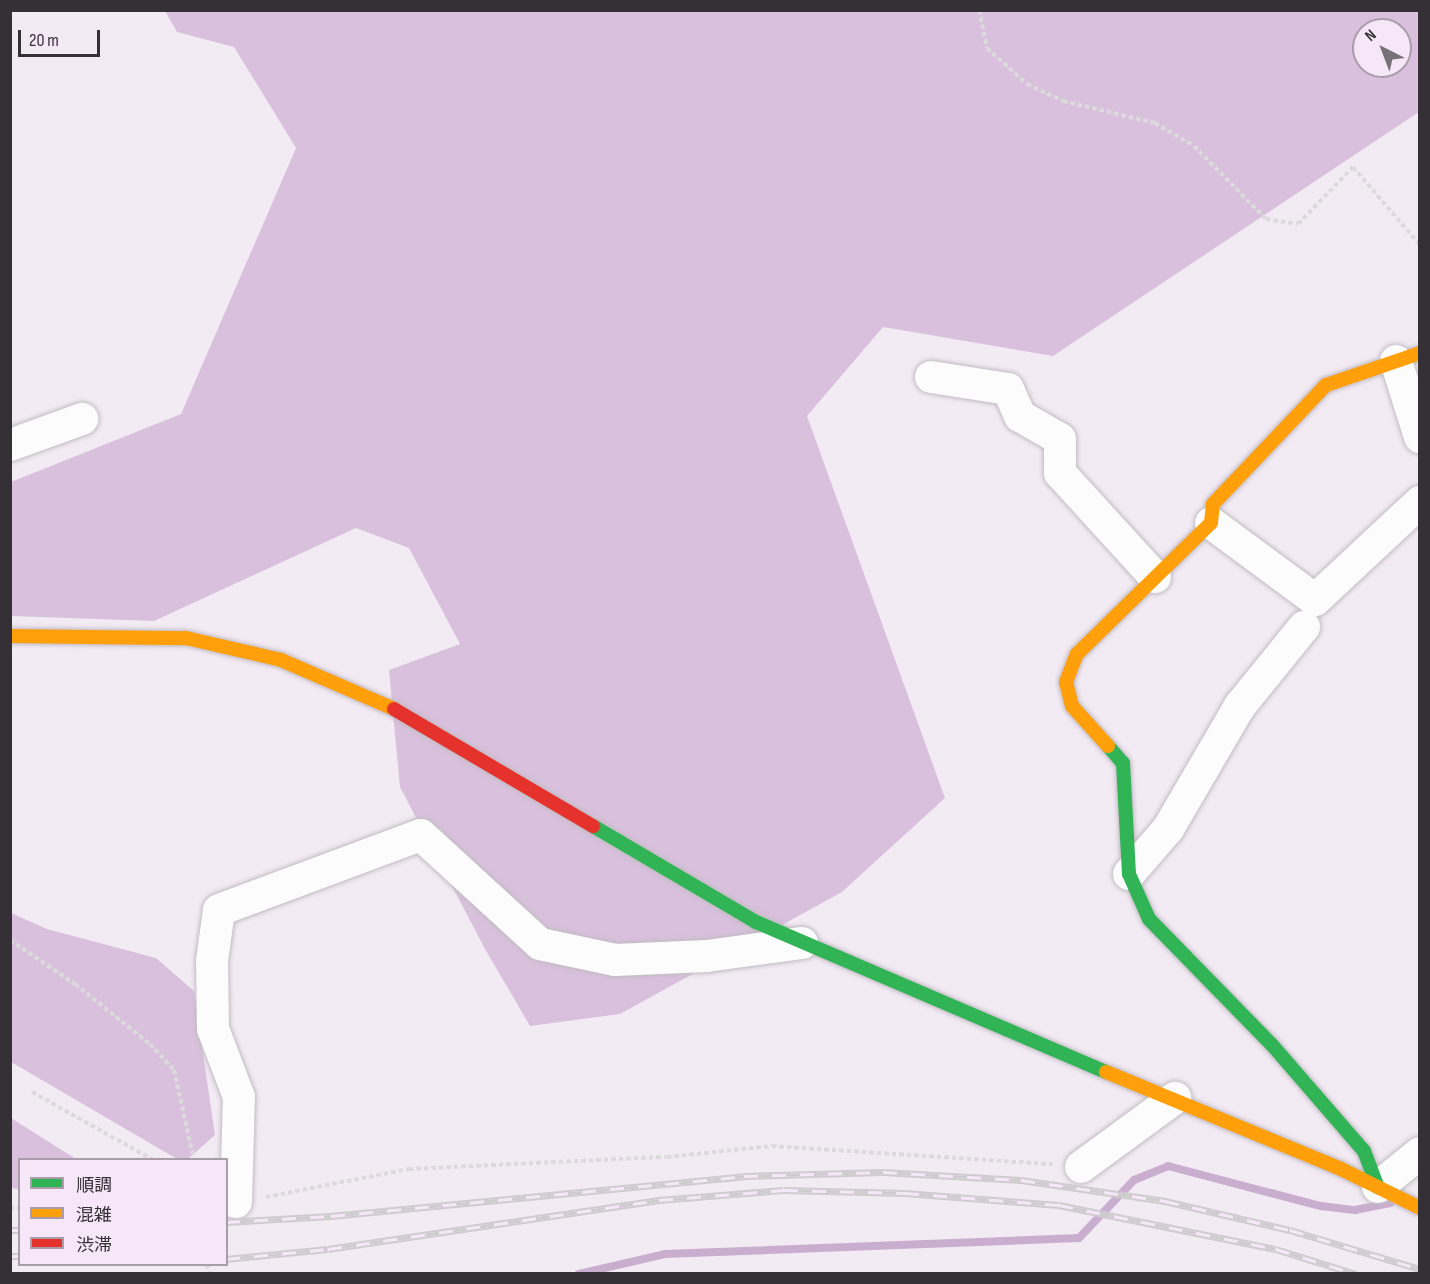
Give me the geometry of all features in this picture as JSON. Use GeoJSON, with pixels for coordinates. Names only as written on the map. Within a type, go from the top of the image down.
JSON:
{"type":"FeatureCollection","features":[{"type":"Feature","properties":{"kind":"street"},"geometry":{"type":"LineString","coordinates":[[1381,1189],[1364,1151],[1273,1046],[1149,919],[1129,874],[1123,762],[1072,706],[1066,682],[1077,654],[1211,523],[1213,504],[1326,385],[1408,357],[1419,437]]}},
{"type":"Feature","properties":{"kind":"street"},"geometry":{"type":"LineString","coordinates":[[931,377],[1008,389],[1020,416],[1060,439],[1060,473],[1155,578]]}},
{"type":"Feature","properties":{"kind":"street"},"geometry":{"type":"LineString","coordinates":[[10,445],[82,419]]}},
{"type":"Feature","properties":{"kind":"street"},"geometry":{"type":"LineString","coordinates":[[1211,523],[1315,600],[1419,502]]}},
{"type":"Feature","properties":{"kind":"street"},"geometry":{"type":"LineString","coordinates":[[1129,874],[1168,829],[1240,706],[1304,627]]}},
{"type":"Feature","properties":{"kind":"street"},"geometry":{"type":"LineString","coordinates":[[10,636],[186,638],[281,660],[393,708],[746,916],[802,943],[1175,1098],[1381,1189],[1418,1208]]}},
{"type":"Feature","properties":{"kind":"street"},"geometry":{"type":"LineString","coordinates":[[236,1202],[239,1096],[213,1029],[213,961],[219,910],[421,835],[540,944],[615,960],[707,956],[802,943]]}},
{"type":"Feature","properties":{"kind":"street"},"geometry":{"type":"LineString","coordinates":[[1080,1167],[1175,1098]]}},
{"type":"Feature","properties":{"kind":"street"},"geometry":{"type":"LineString","coordinates":[[1381,1189],[1419,1153]]}},
{"type":"Feature","properties":{"kind":"path"},"geometry":{"type":"LineString","coordinates":[[979,10],[987,48],[1027,84],[1063,101],[1155,123],[1194,146],[1266,219],[1298,224],[1353,167],[1419,245]]}},
{"type":"Feature","properties":{"kind":"path"},"geometry":{"type":"LineString","coordinates":[[10,940],[75,984],[150,1044],[174,1070],[194,1158]]}},
{"type":"Feature","properties":{"kind":"path"},"geometry":{"type":"LineString","coordinates":[[32,1092],[149,1158]]}},
{"type":"Feature","properties":{"kind":"path"},"geometry":{"type":"LineString","coordinates":[[236,1202],[409,1169],[667,1157],[772,1146],[1080,1167]]}},
{"type":"Feature","properties":{"kind":"shaded area"},"geometry":{"type":"Polygon","coordinates":[[[165,11],[1419,11],[1419,112],[1053,356],[883,327],[807,416],[945,798],[842,892],[620,1014],[530,1026],[485,949],[400,787],[389,670],[460,644],[409,548],[356,528],[154,621],[11,616],[11,482],[181,414],[296,148],[234,47],[177,32],[165,11]]]}},
{"type":"Feature","properties":{"kind":"shaded area"},"geometry":{"type":"Polygon","coordinates":[[[11,913],[47,929],[156,958],[194,991],[215,1135],[189,1158],[175,1158],[11,1062],[11,913]]]}},
{"type":"Feature","properties":{"kind":"shaded area"},"geometry":{"type":"Polygon","coordinates":[[[11,1118],[74,1158],[18,1158],[18,1189],[11,1188],[11,1118]]]}},
{"type":"Feature","properties":{"kind":"waterway"},"geometry":{"type":"LineString","coordinates":[[579,1274],[665,1254],[1079,1238],[1134,1180],[1168,1166],[1321,1206],[1355,1210],[1390,1203]]}},
{"type":"Feature","properties":{"kind":"railway"},"geometry":{"type":"LineString","coordinates":[[228,1222],[331,1216],[744,1176],[883,1172],[1021,1180],[1165,1201],[1290,1230],[1420,1269]]}},
{"type":"Feature","properties":{"kind":"railway"},"geometry":{"type":"LineString","coordinates":[[228,1259],[328,1249],[659,1200],[784,1190],[905,1193],[1059,1205],[1276,1249],[1356,1274]]}},
{"type":"Feature","properties":{"kind":"railway"},"geometry":{"type":"LineString","coordinates":[[10,1230],[18,1230]]}},
{"type":"Feature","properties":{"kind":"railway"},"geometry":{"type":"LineString","coordinates":[[10,1256],[18,1256]]}},
{"type":"Feature","properties":{"kind":"traffic: fast"},"geometry":{"type":"LineString","coordinates":[[1108,746],[1123,763],[1129,874],[1149,919],[1273,1046],[1364,1151],[1378,1187]]}},
{"type":"Feature","properties":{"kind":"traffic: fast"},"geometry":{"type":"LineString","coordinates":[[593,826],[756,922],[1106,1072]]}},
{"type":"Feature","properties":{"kind":"traffic: slow"},"geometry":{"type":"LineString","coordinates":[[1108,746],[1072,706],[1066,682],[1077,654],[1211,523],[1213,504],[1326,385],[1420,353]]}},
{"type":"Feature","properties":{"kind":"traffic: slow"},"geometry":{"type":"LineString","coordinates":[[10,636],[186,638],[281,660],[394,709]]}},
{"type":"Feature","properties":{"kind":"traffic: slow"},"geometry":{"type":"LineString","coordinates":[[1106,1072],[1341,1169],[1420,1208]]}},
{"type":"Feature","properties":{"kind":"traffic: jam"},"geometry":{"type":"LineString","coordinates":[[394,709],[593,826]]}}]}
